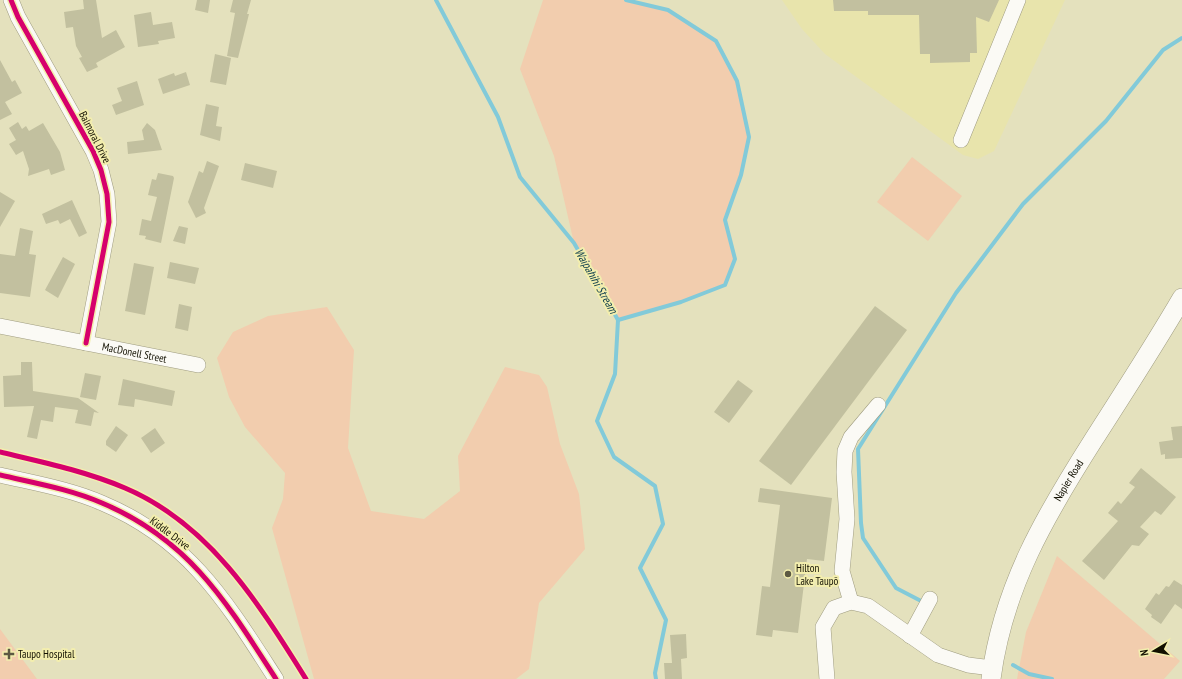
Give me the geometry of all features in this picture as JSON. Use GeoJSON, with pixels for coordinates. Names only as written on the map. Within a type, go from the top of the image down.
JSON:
{"type":"FeatureCollection","features":[{"type":"Feature","properties":{"kind":"main road","name":"Napier Road"},"geometry":{"type":"LineString","coordinates":[[992,674],[1006,609],[1028,551],[1062,490],[1158,339],[1182,298]]}},
{"type":"Feature","properties":{"kind":"street","name":"Balmoral Drive"},"geometry":{"type":"LineString","coordinates":[[12,0],[18,17],[93,151],[101,170],[107,194],[108,222],[86,343]]}},
{"type":"Feature","properties":{"kind":"street"},"geometry":{"type":"LineString","coordinates":[[961,140],[1018,0]]}},
{"type":"Feature","properties":{"kind":"street","name":"MacDonell Street"},"geometry":{"type":"LineString","coordinates":[[0,326],[198,366]]}},
{"type":"Feature","properties":{"kind":"street"},"geometry":{"type":"LineString","coordinates":[[851,602],[842,571],[847,518],[844,472],[845,451],[852,437],[878,405]]}},
{"type":"Feature","properties":{"kind":"street","name":"Kiddle Drive"},"geometry":{"type":"LineString","coordinates":[[0,475],[63,490],[102,503],[148,527],[184,555],[211,582],[245,630],[276,679]]}},
{"type":"Feature","properties":{"kind":"street"},"geometry":{"type":"LineString","coordinates":[[910,636],[930,600]]}},
{"type":"Feature","properties":{"kind":"street"},"geometry":{"type":"LineString","coordinates":[[827,679],[822,626],[834,608],[851,602],[868,606],[938,656],[992,674]]}},
{"type":"Feature","properties":{"kind":"shaded area"},"geometry":{"type":"Polygon","coordinates":[[[543,0],[626,0],[668,10],[716,41],[737,81],[749,137],[741,175],[725,220],[735,259],[725,285],[681,302],[618,320],[574,243],[554,156],[520,69],[543,0]]]}},
{"type":"Feature","properties":{"kind":"shaded area"},"geometry":{"type":"Polygon","coordinates":[[[782,0],[1065,0],[994,151],[978,159],[963,155],[825,54],[802,29],[782,0]]]}},
{"type":"Feature","properties":{"kind":"shaded area"},"geometry":{"type":"Polygon","coordinates":[[[912,157],[962,196],[928,241],[877,202],[912,157]]]}},
{"type":"Feature","properties":{"kind":"shaded area"},"geometry":{"type":"Polygon","coordinates":[[[327,307],[354,350],[348,448],[371,511],[424,519],[460,491],[458,456],[505,367],[539,375],[547,387],[560,444],[579,494],[585,549],[539,603],[529,669],[516,679],[314,679],[272,528],[283,499],[285,473],[245,427],[229,397],[217,358],[233,332],[268,316],[327,307]]]}},
{"type":"Feature","properties":{"kind":"shaded area"},"geometry":{"type":"Polygon","coordinates":[[[1057,556],[1180,661],[1164,679],[1017,679],[1026,632],[1057,556]]]}},
{"type":"Feature","properties":{"kind":"shaded area","name":"Taupo Hospital"},"geometry":{"type":"Polygon","coordinates":[[[0,629],[37,679],[0,679],[0,629]]]}},
{"type":"Feature","properties":{"kind":"building"},"geometry":{"type":"Polygon","coordinates":[[[83,0],[96,0],[102,38],[116,30],[125,47],[96,63],[98,67],[87,72],[79,58],[82,57],[76,46],[73,27],[66,28],[64,12],[84,9],[83,0]]]}},
{"type":"Feature","properties":{"kind":"building"},"geometry":{"type":"Polygon","coordinates":[[[197,0],[210,0],[208,13],[195,10],[197,0]]]}},
{"type":"Feature","properties":{"kind":"building"},"geometry":{"type":"Polygon","coordinates":[[[233,0],[251,0],[238,58],[227,56],[235,13],[230,12],[233,0]]]}},
{"type":"Feature","properties":{"kind":"building"},"geometry":{"type":"Polygon","coordinates":[[[833,0],[999,0],[989,22],[976,17],[977,53],[970,53],[970,62],[930,63],[930,54],[920,54],[919,15],[868,15],[868,11],[834,11],[833,0]]]}},
{"type":"Feature","properties":{"kind":"building"},"geometry":{"type":"Polygon","coordinates":[[[151,12],[153,25],[172,22],[175,38],[158,41],[159,44],[138,47],[134,15],[151,12]]]}},
{"type":"Feature","properties":{"kind":"building"},"geometry":{"type":"Polygon","coordinates":[[[215,54],[231,58],[226,85],[210,82],[215,54]]]}},
{"type":"Feature","properties":{"kind":"building"},"geometry":{"type":"Polygon","coordinates":[[[0,60],[12,82],[15,80],[22,93],[5,102],[12,114],[0,120],[0,60]]]}},
{"type":"Feature","properties":{"kind":"building"},"geometry":{"type":"Polygon","coordinates":[[[186,72],[190,85],[163,94],[158,79],[174,73],[175,76],[186,72]]]}},
{"type":"Feature","properties":{"kind":"building"},"geometry":{"type":"Polygon","coordinates":[[[137,81],[144,105],[116,115],[112,105],[122,101],[117,88],[137,81]]]}},
{"type":"Feature","properties":{"kind":"building"},"geometry":{"type":"Polygon","coordinates":[[[206,104],[219,107],[216,126],[222,127],[220,141],[200,135],[206,104]]]}},
{"type":"Feature","properties":{"kind":"building"},"geometry":{"type":"Polygon","coordinates":[[[18,122],[22,129],[26,126],[29,131],[43,123],[60,152],[65,170],[51,175],[49,169],[28,176],[29,169],[23,151],[16,155],[9,144],[16,140],[9,128],[18,122]]]}},
{"type":"Feature","properties":{"kind":"building"},"geometry":{"type":"Polygon","coordinates":[[[147,123],[155,130],[162,150],[128,154],[127,142],[144,140],[142,130],[147,123]]]}},
{"type":"Feature","properties":{"kind":"building"},"geometry":{"type":"Polygon","coordinates":[[[207,161],[219,166],[204,208],[206,213],[196,218],[188,202],[199,171],[203,173],[207,161]]]}},
{"type":"Feature","properties":{"kind":"building"},"geometry":{"type":"Polygon","coordinates":[[[245,163],[277,171],[273,188],[241,180],[245,163]]]}},
{"type":"Feature","properties":{"kind":"building"},"geometry":{"type":"Polygon","coordinates":[[[158,173],[173,176],[174,178],[161,243],[145,239],[146,236],[139,235],[142,219],[151,221],[157,197],[148,195],[152,179],[156,180],[158,173]]]}},
{"type":"Feature","properties":{"kind":"building"},"geometry":{"type":"Polygon","coordinates":[[[0,192],[15,201],[0,227],[0,192]]]}},
{"type":"Feature","properties":{"kind":"building"},"geometry":{"type":"Polygon","coordinates":[[[72,200],[87,233],[79,237],[70,219],[60,224],[58,220],[46,224],[42,214],[72,200]]]}},
{"type":"Feature","properties":{"kind":"building"},"geometry":{"type":"Polygon","coordinates":[[[179,226],[188,228],[185,244],[173,241],[179,226]]]}},
{"type":"Feature","properties":{"kind":"building"},"geometry":{"type":"Polygon","coordinates":[[[20,228],[33,231],[29,254],[36,255],[30,297],[0,293],[0,254],[15,256],[20,228]]]}},
{"type":"Feature","properties":{"kind":"building"},"geometry":{"type":"Polygon","coordinates":[[[63,257],[75,264],[58,298],[45,290],[63,257]]]}},
{"type":"Feature","properties":{"kind":"building"},"geometry":{"type":"Polygon","coordinates":[[[170,262],[199,268],[195,284],[167,278],[170,262]]]}},
{"type":"Feature","properties":{"kind":"building"},"geometry":{"type":"Polygon","coordinates":[[[134,263],[154,267],[145,315],[125,311],[134,263]]]}},
{"type":"Feature","properties":{"kind":"building"},"geometry":{"type":"Polygon","coordinates":[[[179,304],[192,307],[188,331],[175,328],[179,304]]]}},
{"type":"Feature","properties":{"kind":"building"},"geometry":{"type":"Polygon","coordinates":[[[875,306],[907,330],[791,485],[759,461],[875,306]]]}},
{"type":"Feature","properties":{"kind":"building"},"geometry":{"type":"Polygon","coordinates":[[[21,362],[32,362],[33,391],[78,398],[99,413],[94,412],[91,426],[75,423],[78,410],[55,407],[53,422],[41,420],[37,439],[27,437],[34,406],[4,407],[3,376],[21,375],[21,362]]]}},
{"type":"Feature","properties":{"kind":"building"},"geometry":{"type":"Polygon","coordinates":[[[85,373],[101,376],[96,400],[80,397],[85,373]]]}},
{"type":"Feature","properties":{"kind":"building"},"geometry":{"type":"Polygon","coordinates":[[[123,379],[175,391],[172,406],[135,399],[134,407],[118,405],[123,379]]]}},
{"type":"Feature","properties":{"kind":"building"},"geometry":{"type":"Polygon","coordinates":[[[738,380],[753,391],[729,423],[714,412],[738,380]]]}},
{"type":"Feature","properties":{"kind":"building"},"geometry":{"type":"Polygon","coordinates":[[[116,426],[128,435],[116,452],[106,445],[106,441],[116,426]]]}},
{"type":"Feature","properties":{"kind":"building"},"geometry":{"type":"Polygon","coordinates":[[[1182,426],[1182,458],[1165,459],[1165,454],[1161,455],[1159,442],[1173,440],[1171,427],[1182,426]]]}},
{"type":"Feature","properties":{"kind":"building"},"geometry":{"type":"Polygon","coordinates":[[[155,428],[165,443],[151,453],[141,438],[155,428]]]}},
{"type":"Feature","properties":{"kind":"building"},"geometry":{"type":"Polygon","coordinates":[[[1141,468],[1176,497],[1161,515],[1155,511],[1140,527],[1149,534],[1139,546],[1132,545],[1104,580],[1082,561],[1118,521],[1108,513],[1118,501],[1121,504],[1135,487],[1129,483],[1141,468]]]}},
{"type":"Feature","properties":{"kind":"building","name":"Hilton Lake Taupō"},"geometry":{"type":"Polygon","coordinates":[[[760,488],[832,498],[824,561],[807,559],[798,633],[773,630],[772,637],[756,635],[762,586],[770,587],[780,505],[758,502],[760,488]]]}},
{"type":"Feature","properties":{"kind":"building"},"geometry":{"type":"Polygon","coordinates":[[[1174,580],[1182,585],[1182,609],[1175,604],[1161,624],[1151,617],[1152,615],[1145,609],[1156,593],[1159,595],[1166,586],[1169,587],[1174,580]]]}},
{"type":"Feature","properties":{"kind":"building"},"geometry":{"type":"Polygon","coordinates":[[[686,634],[687,658],[681,659],[682,679],[665,679],[664,663],[672,663],[670,635],[686,634]]]}},
{"type":"Feature","properties":{"kind":"waterway","name":"Waipahihi Stream"},"geometry":{"type":"LineString","coordinates":[[436,0],[498,117],[520,177],[574,243],[618,320],[615,374],[597,421],[614,457],[655,486],[663,524],[640,568],[666,620],[655,673],[656,679]]}},
{"type":"Feature","properties":{"kind":"waterway"},"geometry":{"type":"LineString","coordinates":[[618,320],[681,302],[725,285],[735,259],[725,220],[741,175],[749,137],[737,81],[716,41],[668,10],[626,0]]}},
{"type":"Feature","properties":{"kind":"waterway"},"geometry":{"type":"LineString","coordinates":[[923,602],[896,588],[863,538],[858,449],[956,293],[1023,204],[1106,121],[1163,50],[1182,38]]}},
{"type":"Feature","properties":{"kind":"waterway"},"geometry":{"type":"LineString","coordinates":[[1013,665],[1029,674],[1052,679]]}},
{"type":"Feature","properties":{"kind":"cycle path"},"geometry":{"type":"LineString","coordinates":[[11,0],[18,17],[93,151],[101,170],[107,194],[109,222],[86,343]]}},
{"type":"Feature","properties":{"kind":"cycle path"},"geometry":{"type":"LineString","coordinates":[[0,452],[63,467],[110,482],[155,503],[183,522],[207,544],[230,569],[270,623],[306,679]]}},
{"type":"Feature","properties":{"kind":"cycle path"},"geometry":{"type":"LineString","coordinates":[[0,475],[52,487],[90,498],[133,518],[159,535],[183,555],[204,576],[241,625],[276,679]]}},
{"type":"Feature","properties":{"kind":"place","name":"Hilton Lake Taupō"},"geometry":{"type":"Point","coordinates":[788,574]}},
{"type":"Feature","properties":{"kind":"place","name":"Taupo Hospital"},"geometry":{"type":"Point","coordinates":[9,654]}}]}
